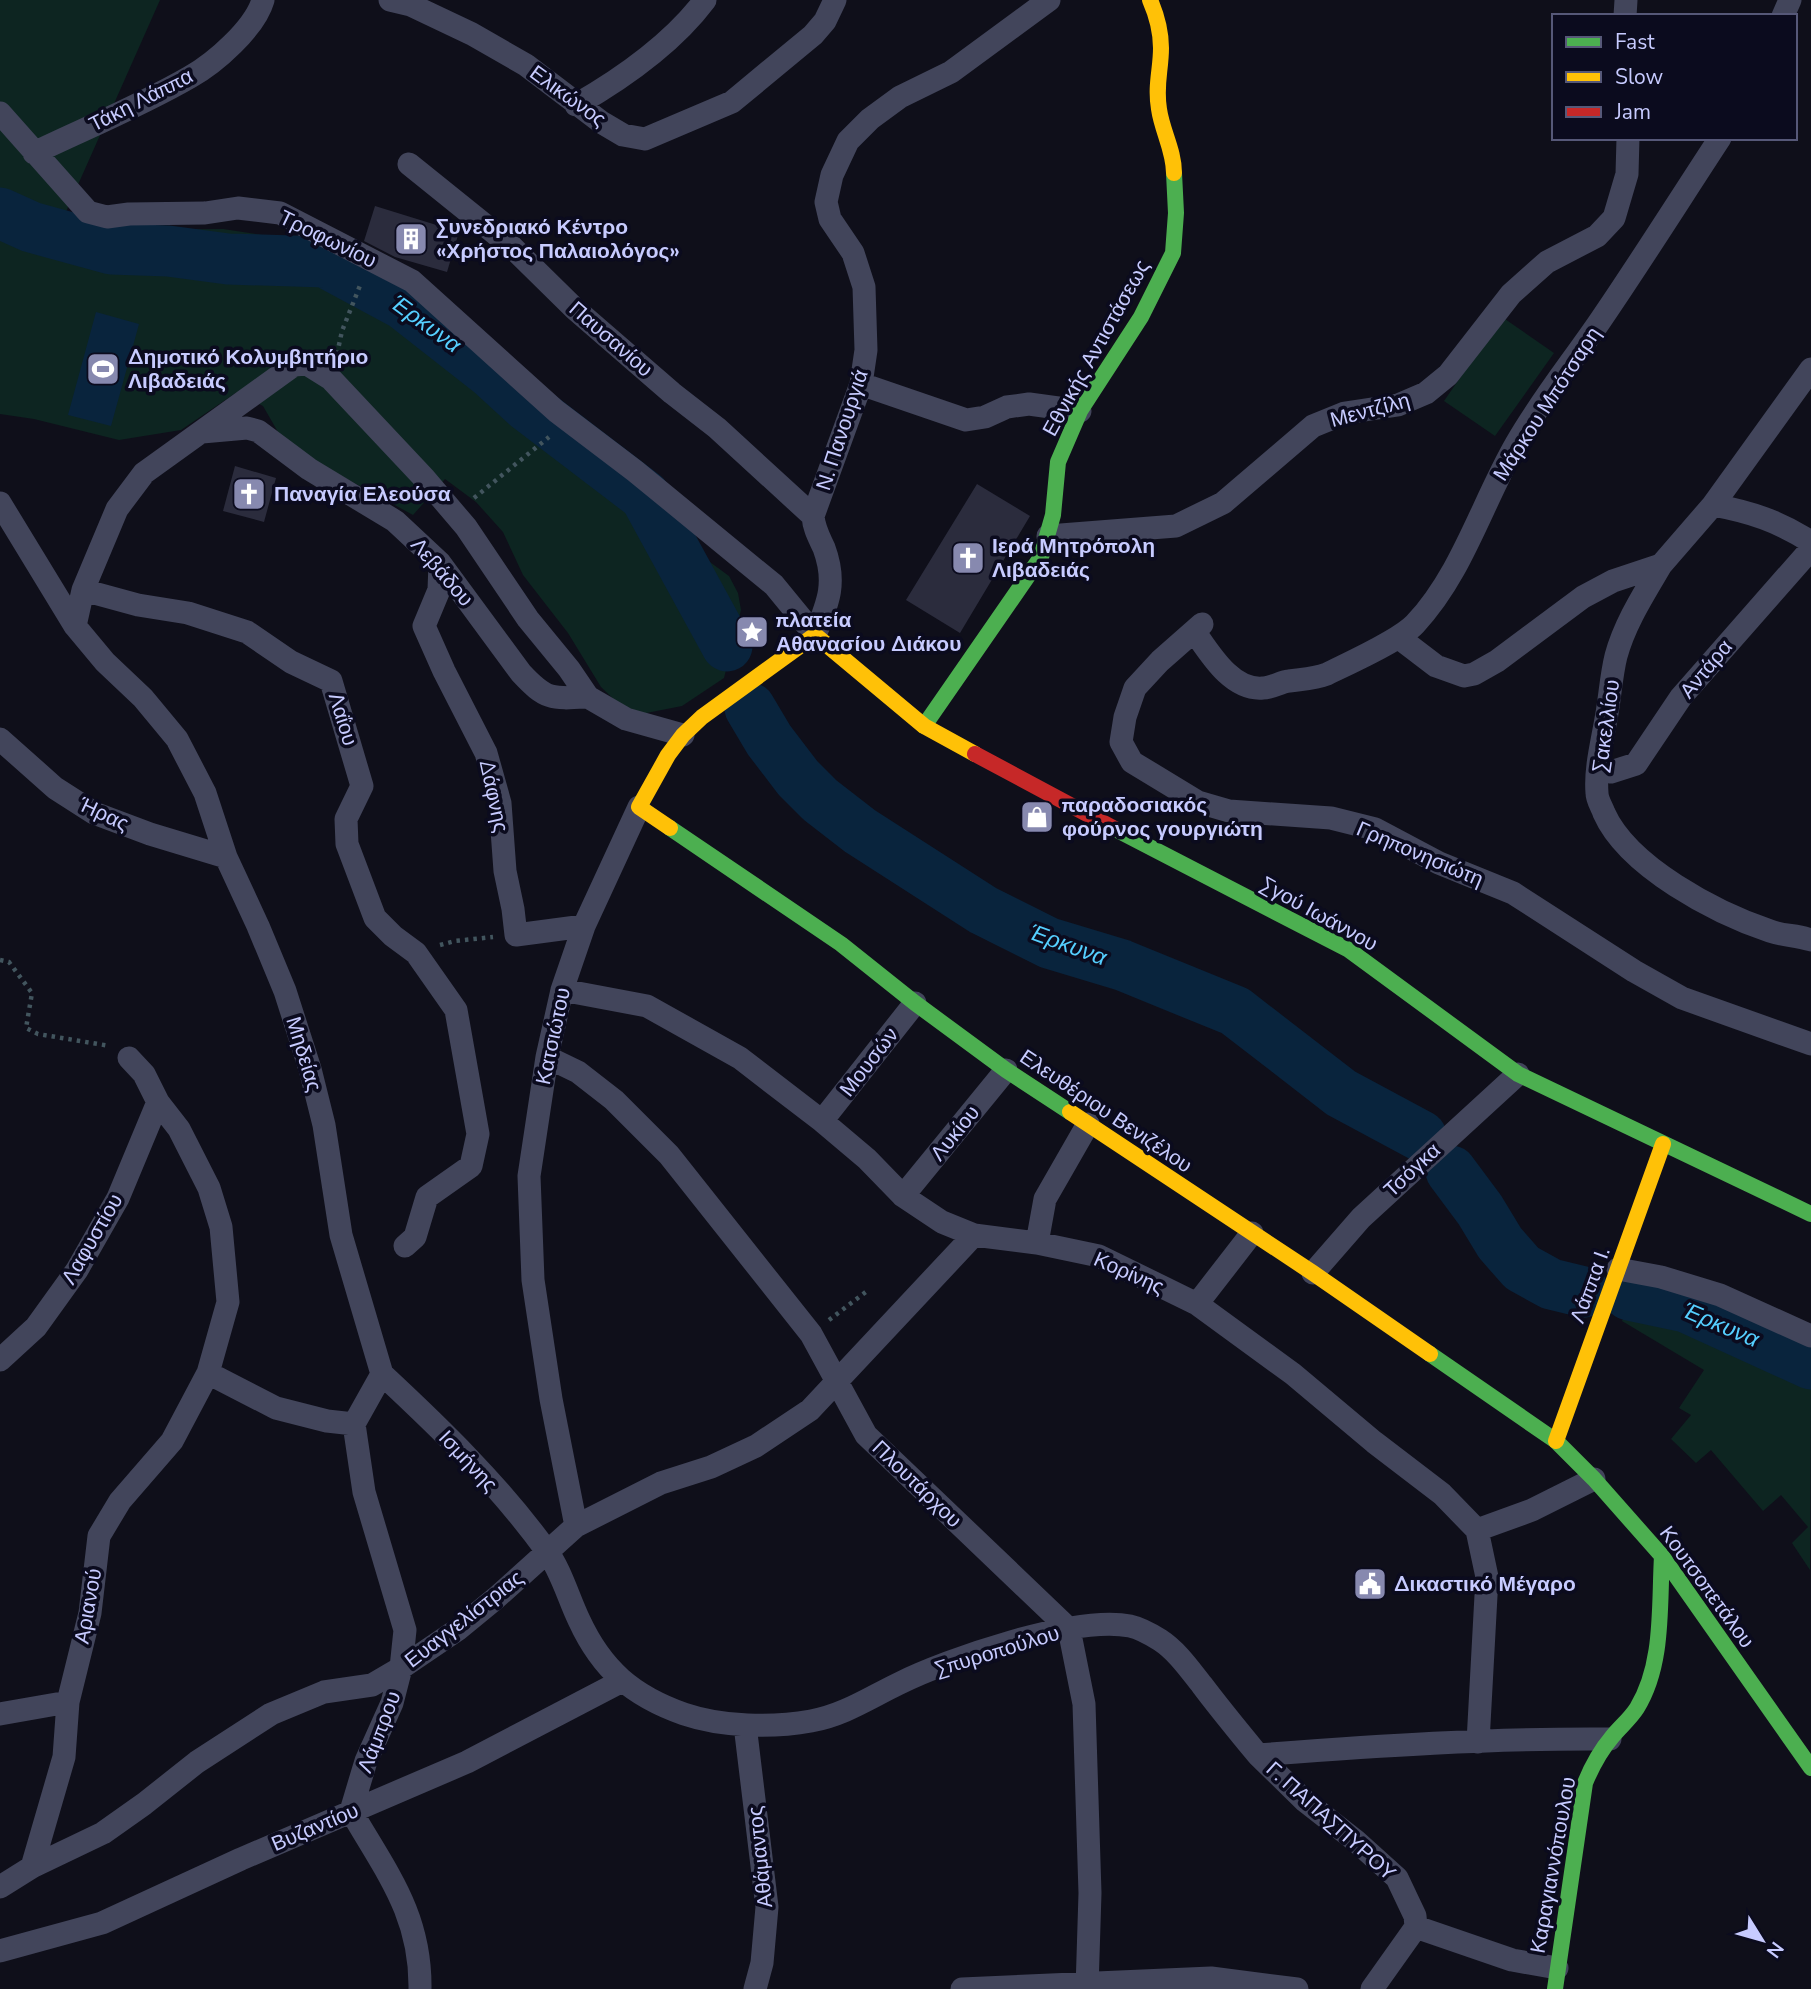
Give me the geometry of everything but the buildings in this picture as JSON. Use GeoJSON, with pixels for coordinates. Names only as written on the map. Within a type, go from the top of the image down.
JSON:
{"type":"FeatureCollection","features":[{"type":"Feature","properties":{"kind":"main road","name":"Εθνικής Αντιστάσεως"},"geometry":{"type":"LineString","coordinates":[[924,726],[1041,557],[1053,515],[1058,462],[1080,411],[1141,317],[1173,253],[1176,213],[1174,160],[1159,113],[1156,87],[1161,48],[1158,19],[1150,0]]}},
{"type":"Feature","properties":{"kind":"main road","name":"Σγού Ιωάννου"},"geometry":{"type":"LineString","coordinates":[[815,635],[924,726],[1349,950],[1518,1074],[1811,1214]]}},
{"type":"Feature","properties":{"kind":"main road","name":"Κατσιώτου"},"geometry":{"type":"LineString","coordinates":[[639,807],[668,755],[683,735],[702,717],[815,635]]}},
{"type":"Feature","properties":{"kind":"main road","name":"Ελευθέριου Βενιζέλου"},"geometry":{"type":"LineString","coordinates":[[639,807],[841,944],[1006,1070],[1313,1273],[1556,1441]]}},
{"type":"Feature","properties":{"kind":"main road","name":"Λάππα Ι."},"geometry":{"type":"LineString","coordinates":[[1556,1441],[1663,1144]]}},
{"type":"Feature","properties":{"kind":"main road","name":"Κουτσοπετάλου"},"geometry":{"type":"LineString","coordinates":[[1556,1441],[1594,1479],[1661,1556],[1811,1768]]}},
{"type":"Feature","properties":{"kind":"main road","name":"Καραγιαννόπουλου"},"geometry":{"type":"LineString","coordinates":[[1556,1978],[1585,1783],[1594,1762],[1638,1706],[1648,1684],[1654,1661],[1661,1556]]}},
{"type":"Feature","properties":{"kind":"street","name":"Τάκη Λάππα"},"geometry":{"type":"LineString","coordinates":[[34,153],[192,76],[242,35],[260,11],[263,0]]}},
{"type":"Feature","properties":{"kind":"street","name":"Ελικώνος"},"geometry":{"type":"LineString","coordinates":[[390,0],[411,5],[472,34],[526,65],[576,104],[623,135],[645,139],[732,102],[813,35],[825,21],[835,0]]}},
{"type":"Feature","properties":{"kind":"street"},"geometry":{"type":"LineString","coordinates":[[576,104],[614,83],[654,51],[693,15],[705,0]]}},
{"type":"Feature","properties":{"kind":"street","name":"Ν. Πανουργιά"},"geometry":{"type":"LineString","coordinates":[[815,635],[829,600],[832,570],[814,528],[813,516],[861,384],[866,350],[864,287],[853,253],[830,219],[826,202],[832,175],[848,141],[870,119],[900,97],[951,72],[1049,0]]}},
{"type":"Feature","properties":{"kind":"street","name":"Τροφωνίου"},"geometry":{"type":"LineString","coordinates":[[0,113],[88,212],[107,217],[129,214],[205,213],[238,208],[280,213],[412,281],[568,421],[635,471],[774,585],[815,635]]}},
{"type":"Feature","properties":{"kind":"street","name":"Μεντζίλη"},"geometry":{"type":"LineString","coordinates":[[1048,536],[1176,526],[1223,503],[1313,426],[1345,413],[1398,405],[1426,393],[1448,375],[1511,294],[1547,262],[1597,236],[1614,218],[1627,174],[1628,140]]}},
{"type":"Feature","properties":{"kind":"street","name":"Μάρκου Μπότσαρη"},"geometry":{"type":"LineString","coordinates":[[1198,627],[1216,660],[1233,678],[1248,686],[1262,689],[1327,674],[1398,637],[1414,625],[1461,554],[1492,487],[1517,442],[1719,140]]}},
{"type":"Feature","properties":{"kind":"street","name":"Παυσανίου"},"geometry":{"type":"LineString","coordinates":[[409,164],[512,247],[575,309],[717,428],[813,516]]}},
{"type":"Feature","properties":{"kind":"street","name":"Λεβάδου"},"geometry":{"type":"LineString","coordinates":[[202,432],[294,365],[307,364],[317,368],[331,379],[425,479],[466,527],[528,619],[588,697],[626,719],[683,735]]}},
{"type":"Feature","properties":{"kind":"street","name":"Σακελλίου"},"geometry":{"type":"LineString","coordinates":[[1807,932],[1783,936],[1729,915],[1684,890],[1633,855],[1609,824],[1597,796],[1598,768],[1616,656],[1630,617],[1661,565],[1713,505],[1811,369]]}},
{"type":"Feature","properties":{"kind":"street"},"geometry":{"type":"LineString","coordinates":[[861,384],[966,420],[985,417],[1007,407],[1029,404],[1080,411]]}},
{"type":"Feature","properties":{"kind":"street","name":"Λεβάδου"},"geometry":{"type":"LineString","coordinates":[[202,432],[247,428],[258,431],[309,469],[395,521],[440,563],[521,673],[534,686],[546,695],[558,699],[588,697]]}},
{"type":"Feature","properties":{"kind":"street"},"geometry":{"type":"LineString","coordinates":[[75,626],[83,590],[117,509],[144,473],[202,432]]}},
{"type":"Feature","properties":{"kind":"street","name":"Μηδείας"},"geometry":{"type":"LineString","coordinates":[[0,503],[75,626],[104,662],[143,698],[177,738],[205,793],[226,857],[285,991],[310,1069],[324,1125],[341,1235],[382,1374]]}},
{"type":"Feature","properties":{"kind":"street"},"geometry":{"type":"LineString","coordinates":[[1713,505],[1746,511],[1784,525],[1811,542]]}},
{"type":"Feature","properties":{"kind":"street","name":"Αντάρα"},"geometry":{"type":"LineString","coordinates":[[1598,768],[1611,772],[1636,764],[1681,697],[1811,549]]}},
{"type":"Feature","properties":{"kind":"street","name":"Δάφνης"},"geometry":{"type":"LineString","coordinates":[[440,563],[439,590],[424,626],[486,753],[500,803],[505,871],[516,935]]}},
{"type":"Feature","properties":{"kind":"street"},"geometry":{"type":"LineString","coordinates":[[1398,637],[1436,666],[1464,676],[1474,674],[1497,661],[1583,597],[1613,581],[1661,565]]}},
{"type":"Feature","properties":{"kind":"street","name":"Λαΐου"},"geometry":{"type":"LineString","coordinates":[[83,590],[138,605],[188,613],[247,632],[291,663],[331,681],[362,786],[346,820],[347,844],[375,918],[416,953],[456,1010],[478,1134],[471,1166],[427,1197],[415,1237],[405,1246]]}},
{"type":"Feature","properties":{"kind":"street","name":"Γρηπονησιώτη"},"geometry":{"type":"LineString","coordinates":[[1198,627],[1135,688],[1125,717],[1121,742],[1132,762],[1198,802],[1229,811],[1331,818],[1375,829],[1439,863],[1513,893],[1634,971],[1682,998],[1811,1044]]}},
{"type":"Feature","properties":{"kind":"street","name":"Ήρας"},"geometry":{"type":"LineString","coordinates":[[0,739],[55,788],[94,813],[150,834],[226,857]]}},
{"type":"Feature","properties":{"kind":"street","name":"Κατσιώτου"},"geometry":{"type":"LineString","coordinates":[[576,1526],[551,1399],[533,1280],[529,1176],[547,1057],[562,990],[584,926],[639,807]]}},
{"type":"Feature","properties":{"kind":"street"},"geometry":{"type":"LineString","coordinates":[[516,935],[584,926]]}},
{"type":"Feature","properties":{"kind":"street","name":"Κορίνης"},"geometry":{"type":"LineString","coordinates":[[562,990],[647,1006],[740,1058],[867,1159],[903,1196],[942,1222],[974,1235],[1037,1243],[1098,1256],[1197,1304],[1293,1374],[1441,1494],[1477,1530]]}},
{"type":"Feature","properties":{"kind":"street","name":"Μουσών"},"geometry":{"type":"LineString","coordinates":[[822,1121],[915,1003]]}},
{"type":"Feature","properties":{"kind":"street","name":"Πλουτάρχου"},"geometry":{"type":"LineString","coordinates":[[547,1057],[578,1072],[614,1100],[669,1155],[811,1334],[841,1379],[866,1435],[1069,1629]]}},
{"type":"Feature","properties":{"kind":"street","name":"Αριανού"},"geometry":{"type":"LineString","coordinates":[[32,1867],[64,1757],[68,1702],[90,1613],[99,1536],[120,1501],[172,1441],[208,1373],[228,1302],[221,1227],[209,1188],[179,1129],[158,1102],[144,1074],[129,1058]]}},
{"type":"Feature","properties":{"kind":"street","name":"Λυκίου"},"geometry":{"type":"LineString","coordinates":[[903,1196],[1006,1070]]}},
{"type":"Feature","properties":{"kind":"street","name":"Τσόγκα"},"geometry":{"type":"LineString","coordinates":[[1313,1273],[1361,1218],[1518,1074]]}},
{"type":"Feature","properties":{"kind":"street","name":"Λαφυστίου"},"geometry":{"type":"LineString","coordinates":[[0,1360],[36,1326],[77,1270],[118,1198],[158,1102]]}},
{"type":"Feature","properties":{"kind":"street"},"geometry":{"type":"LineString","coordinates":[[1037,1243],[1045,1199],[1088,1124]]}},
{"type":"Feature","properties":{"kind":"street"},"geometry":{"type":"LineString","coordinates":[[1197,1304],[1252,1233]]}},
{"type":"Feature","properties":{"kind":"street"},"geometry":{"type":"LineString","coordinates":[[841,1379],[974,1235]]}},
{"type":"Feature","properties":{"kind":"street"},"geometry":{"type":"LineString","coordinates":[[1618,1269],[1661,1277],[1720,1295],[1811,1336]]}},
{"type":"Feature","properties":{"kind":"street"},"geometry":{"type":"LineString","coordinates":[[208,1373],[276,1408],[327,1421],[354,1424]]}},
{"type":"Feature","properties":{"kind":"street"},"geometry":{"type":"LineString","coordinates":[[382,1374],[354,1424],[364,1493],[405,1630],[401,1668]]}},
{"type":"Feature","properties":{"kind":"street","name":"Ισμήνης"},"geometry":{"type":"LineString","coordinates":[[382,1374],[474,1465],[548,1553]]}},
{"type":"Feature","properties":{"kind":"street","name":"Ευαγγελίστριας"},"geometry":{"type":"LineString","coordinates":[[0,1887],[32,1867],[103,1833],[197,1762],[271,1714],[324,1692],[372,1685],[401,1668],[457,1630],[576,1526],[661,1483],[710,1467],[756,1446],[810,1410],[841,1379]]}},
{"type":"Feature","properties":{"kind":"street"},"geometry":{"type":"LineString","coordinates":[[1478,1742],[1487,1577],[1477,1530],[1532,1510],[1594,1479]]}},
{"type":"Feature","properties":{"kind":"street","name":"Σπυροπούλου"},"geometry":{"type":"LineString","coordinates":[[548,1553],[598,1656],[622,1681],[683,1713],[721,1724],[811,1721],[856,1707],[899,1683],[944,1665],[1020,1640],[1069,1629],[1131,1626],[1162,1641],[1183,1661],[1258,1755]]}},
{"type":"Feature","properties":{"kind":"street"},"geometry":{"type":"LineString","coordinates":[[1069,1629],[1084,1704],[1090,1893],[1087,1986]]}},
{"type":"Feature","properties":{"kind":"street","name":"Λάμπρου"},"geometry":{"type":"LineString","coordinates":[[351,1811],[366,1761],[392,1703],[401,1668]]}},
{"type":"Feature","properties":{"kind":"street","name":"Βυζαντίου"},"geometry":{"type":"LineString","coordinates":[[0,1951],[102,1923],[467,1762],[622,1681]]}},
{"type":"Feature","properties":{"kind":"street"},"geometry":{"type":"LineString","coordinates":[[0,1714],[68,1702]]}},
{"type":"Feature","properties":{"kind":"street","name":"Αθάμαντος"},"geometry":{"type":"LineString","coordinates":[[745,1725],[767,1907],[762,1964],[755,1989]]}},
{"type":"Feature","properties":{"kind":"street"},"geometry":{"type":"LineString","coordinates":[[1258,1755],[1382,1745],[1538,1738],[1610,1739]]}},
{"type":"Feature","properties":{"kind":"street","name":"Γ. ΠΑΠΑΣΠΥΡΟΥ"},"geometry":{"type":"LineString","coordinates":[[1258,1755],[1305,1801],[1397,1878],[1415,1916],[1416,1927]]}},
{"type":"Feature","properties":{"kind":"street"},"geometry":{"type":"LineString","coordinates":[[351,1811],[397,1887],[410,1917],[421,1962],[416,1988]]}},
{"type":"Feature","properties":{"kind":"street"},"geometry":{"type":"LineString","coordinates":[[1372,1989],[1416,1927],[1556,1978]]}},
{"type":"Feature","properties":{"kind":"street"},"geometry":{"type":"LineString","coordinates":[[962,1989],[1087,1986],[1211,1978],[1297,1989]]}},
{"type":"Feature","properties":{"kind":"path"},"geometry":{"type":"LineString","coordinates":[[342,331],[370,260]]}},
{"type":"Feature","properties":{"kind":"path"},"geometry":{"type":"LineString","coordinates":[[454,514],[568,421]]}},
{"type":"Feature","properties":{"kind":"path"},"geometry":{"type":"LineString","coordinates":[[416,953],[455,941],[516,935]]}},
{"type":"Feature","properties":{"kind":"path"},"geometry":{"type":"LineString","coordinates":[[0,960],[9,962],[32,993],[26,1028],[38,1034],[109,1045],[129,1058]]}},
{"type":"Feature","properties":{"kind":"path"},"geometry":{"type":"LineString","coordinates":[[811,1334],[867,1291]]}},
{"type":"Feature","properties":{"kind":"green space"},"geometry":{"type":"Polygon","coordinates":[[[0,0],[160,0],[65,214],[96,230],[223,229],[289,239],[343,261],[397,289],[433,315],[587,472],[729,576],[738,593],[741,610],[724,678],[682,706],[631,716],[601,687],[568,633],[523,575],[503,532],[476,502],[445,479],[413,515],[316,462],[278,432],[263,406],[237,392],[181,430],[119,440],[34,419],[0,414],[0,0]]]}},
{"type":"Feature","properties":{"kind":"green space"},"geometry":{"type":"Polygon","coordinates":[[[1502,317],[1554,353],[1495,436],[1444,401],[1502,317]]]}},
{"type":"Feature","properties":{"kind":"green space"},"geometry":{"type":"Polygon","coordinates":[[[1629,1308],[1667,1316],[1811,1373],[1810,1570],[1792,1543],[1808,1527],[1781,1495],[1763,1511],[1711,1450],[1696,1463],[1671,1439],[1691,1415],[1679,1408],[1704,1370],[1622,1321],[1629,1308]]]}},
{"type":"Feature","properties":{"kind":"water","name":"Δημοτικό Κολυμβητήριο Λιβαδειάς"},"geometry":{"type":"Polygon","coordinates":[[[96,312],[139,324],[111,426],[68,415],[96,312]]]}},
{"type":"Feature","properties":{"kind":"waterway","name":"Έρκυνα"},"geometry":{"type":"LineString","coordinates":[[0,213],[31,227],[111,249],[168,251],[228,259],[325,262],[403,304],[491,373],[527,406],[645,496],[727,646]]}},
{"type":"Feature","properties":{"kind":"waterway","name":"Έρκυνα"},"geometry":{"type":"LineString","coordinates":[[750,708],[769,740],[798,778],[820,800],[860,831],[983,910],[1049,943],[1122,965],[1235,1011],[1341,1093],[1421,1136]]}},
{"type":"Feature","properties":{"kind":"waterway","name":"Έρκυνα"},"geometry":{"type":"LineString","coordinates":[[1451,1171],[1500,1243],[1522,1268],[1551,1284],[1584,1292]]}},
{"type":"Feature","properties":{"kind":"waterway","name":"Έρκυνα"},"geometry":{"type":"LineString","coordinates":[[1629,1295],[1686,1307],[1811,1364]]}},
{"type":"Feature","properties":{"kind":"traffic: fast"},"geometry":{"type":"LineString","coordinates":[[924,726],[1041,557],[1053,515],[1058,462],[1080,411],[1141,317],[1173,253],[1176,213],[1174,173]]}},
{"type":"Feature","properties":{"kind":"traffic: fast"},"geometry":{"type":"LineString","coordinates":[[670,828],[841,944],[1006,1070],[1070,1112]]}},
{"type":"Feature","properties":{"kind":"traffic: fast"},"geometry":{"type":"LineString","coordinates":[[1115,829],[1349,950],[1518,1074],[1811,1214]]}},
{"type":"Feature","properties":{"kind":"traffic: fast"},"geometry":{"type":"LineString","coordinates":[[1430,1354],[1556,1441],[1594,1479],[1662,1556],[1811,1768]]}},
{"type":"Feature","properties":{"kind":"traffic: fast"},"geometry":{"type":"LineString","coordinates":[[1555,1989],[1585,1783],[1604,1748],[1637,1708],[1646,1691],[1656,1654],[1662,1556]]}},
{"type":"Feature","properties":{"kind":"traffic: slow"},"geometry":{"type":"LineString","coordinates":[[1150,0],[1161,42],[1159,109],[1174,173]]}},
{"type":"Feature","properties":{"kind":"traffic: slow"},"geometry":{"type":"LineString","coordinates":[[670,828],[639,807],[668,755],[683,735],[702,717],[815,635],[924,726],[975,754]]}},
{"type":"Feature","properties":{"kind":"traffic: slow"},"geometry":{"type":"LineString","coordinates":[[1070,1112],[1430,1354]]}},
{"type":"Feature","properties":{"kind":"traffic: slow"},"geometry":{"type":"LineString","coordinates":[[1556,1441],[1663,1144]]}},
{"type":"Feature","properties":{"kind":"traffic: jam"},"geometry":{"type":"LineString","coordinates":[[975,754],[1115,829]]}},
{"type":"Feature","properties":{"kind":"place","name":"Συνεδριακό Κέντρο «Χρήστος Παλαιολόγος»"},"geometry":{"type":"Point","coordinates":[411,239]}},
{"type":"Feature","properties":{"kind":"place","name":"Δημοτικό Κολυμβητήριο Λιβαδειάς"},"geometry":{"type":"Point","coordinates":[103,369]}},
{"type":"Feature","properties":{"kind":"place","name":"Παναγία Ελεούσα"},"geometry":{"type":"Point","coordinates":[249,494]}},
{"type":"Feature","properties":{"kind":"place","name":"Ιερά Μητρόπολη Λιβαδειάς"},"geometry":{"type":"Point","coordinates":[968,558]}},
{"type":"Feature","properties":{"kind":"place","name":"πλατεία Αθανασίου Διάκου"},"geometry":{"type":"Point","coordinates":[752,632]}},
{"type":"Feature","properties":{"kind":"place","name":"παραδοσιακός φούρνος γουργιώτη"},"geometry":{"type":"Point","coordinates":[1037,817]}},
{"type":"Feature","properties":{"kind":"place","name":"Δικαστικό Μέγαρο"},"geometry":{"type":"Point","coordinates":[1370,1584]}}]}
